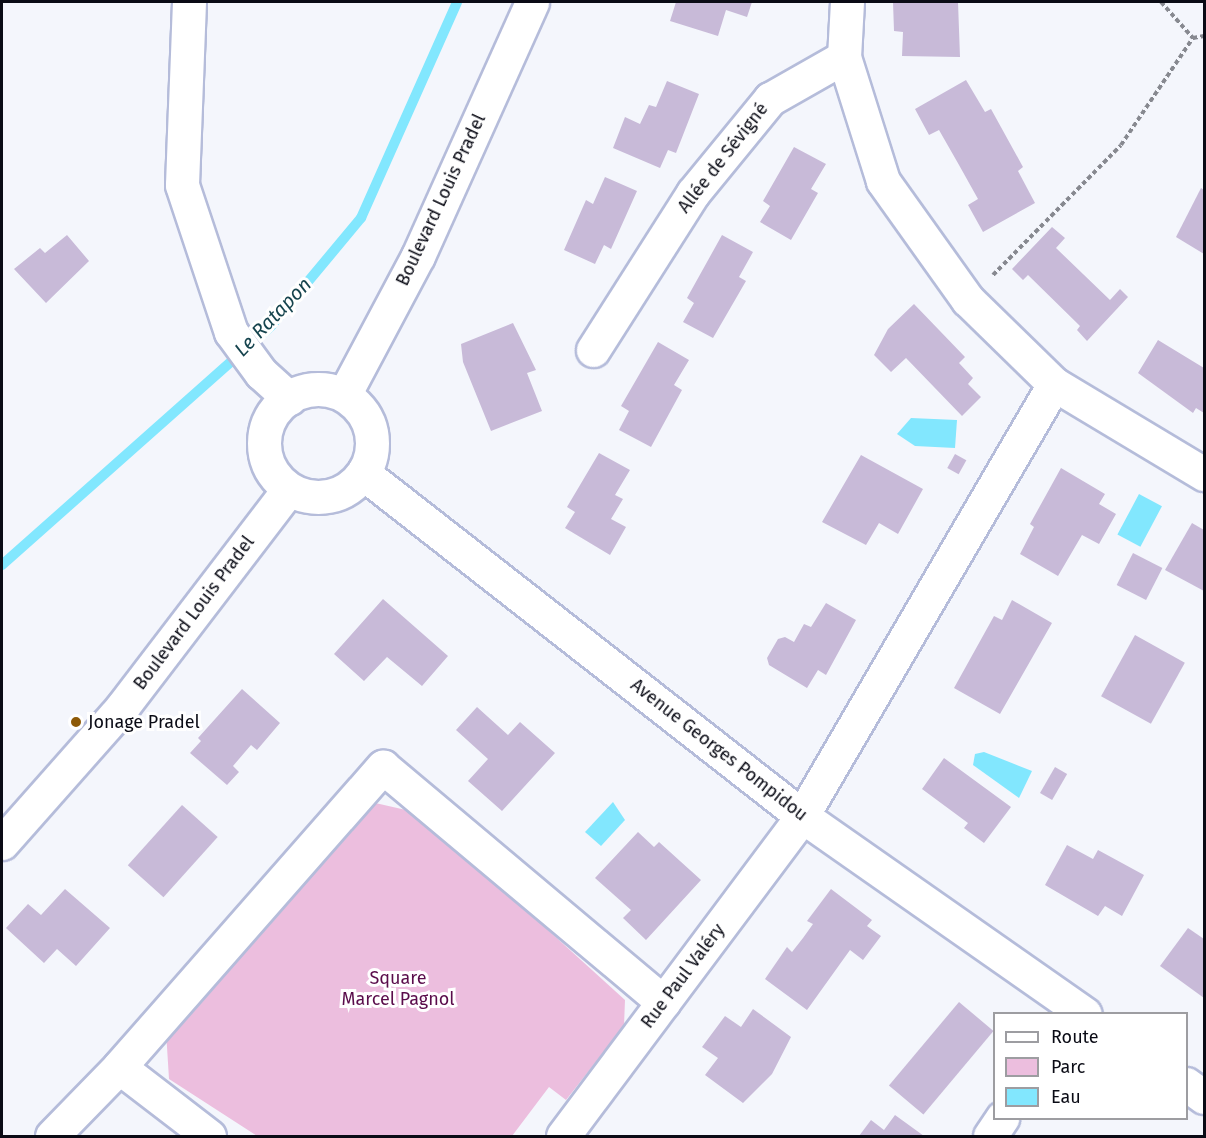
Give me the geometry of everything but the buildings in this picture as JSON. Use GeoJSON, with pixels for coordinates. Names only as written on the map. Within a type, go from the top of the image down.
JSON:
{"type":"FeatureCollection","features":[{"type":"Feature","properties":{"kind":"street"},"geometry":{"type":"LineString","coordinates":[[189,2],[182,185],[231,332],[261,373],[289,398]]}},
{"type":"Feature","properties":{"kind":"street","name":"Boulevard Louis Pradel"},"geometry":{"type":"LineString","coordinates":[[344,395],[418,256],[532,2]]}},
{"type":"Feature","properties":{"kind":"street"},"geometry":{"type":"LineString","coordinates":[[847,2],[844,57],[883,181],[969,300],[1054,384],[1204,474]]}},
{"type":"Feature","properties":{"kind":"street","name":"Allée de Sévigné"},"geometry":{"type":"LineString","coordinates":[[593,350],[693,193],[770,99],[844,57]]}},
{"type":"Feature","properties":{"kind":"street","name":"Rue Paul Valéry"},"geometry":{"type":"LineString","coordinates":[[563,1137],[802,816],[1054,384]]}},
{"type":"Feature","properties":{"kind":"street"},"geometry":{"type":"LineString","coordinates":[[323,390],[344,395],[366,418],[371,435],[371,452],[363,473],[340,493],[322,497],[289,489],[275,477],[264,443],[275,410],[289,398],[323,390]]}},
{"type":"Feature","properties":{"kind":"street","name":"Avenue Georges Pompidou"},"geometry":{"type":"LineString","coordinates":[[363,473],[802,816],[1082,1012]]}},
{"type":"Feature","properties":{"kind":"street","name":"Boulevard Louis Pradel"},"geometry":{"type":"LineString","coordinates":[[2,843],[123,706],[289,489]]}},
{"type":"Feature","properties":{"kind":"street"},"geometry":{"type":"LineString","coordinates":[[52,1137],[119,1067],[383,767],[663,1002]]}},
{"type":"Feature","properties":{"kind":"street"},"geometry":{"type":"LineString","coordinates":[[119,1067],[209,1137]]}},
{"type":"Feature","properties":{"kind":"street"},"geometry":{"type":"LineString","coordinates":[[1188,1085],[1204,1097]]}},
{"type":"Feature","properties":{"kind":"street"},"geometry":{"type":"LineString","coordinates":[[990,1137],[1001,1120]]}},
{"type":"Feature","properties":{"kind":"path"},"geometry":{"type":"LineString","coordinates":[[1161,2],[1193,38]]}},
{"type":"Feature","properties":{"kind":"path"},"geometry":{"type":"LineString","coordinates":[[969,300],[1121,145],[1193,38],[1204,36]]}},
{"type":"Feature","properties":{"kind":"green space","name":"Square Marcel Pagnol"},"geometry":{"type":"Polygon","coordinates":[[[371,802],[419,813],[625,1000],[624,1026],[566,1100],[549,1087],[512,1136],[257,1136],[169,1079],[166,1031],[371,802]]]}},
{"type":"Feature","properties":{"kind":"water"},"geometry":{"type":"Polygon","coordinates":[[[911,418],[957,420],[955,448],[915,446],[897,434],[911,418]]]}},
{"type":"Feature","properties":{"kind":"water"},"geometry":{"type":"Polygon","coordinates":[[[1139,494],[1162,506],[1140,547],[1117,535],[1139,494]]]}},
{"type":"Feature","properties":{"kind":"water"},"geometry":{"type":"Polygon","coordinates":[[[984,752],[1032,771],[1019,798],[973,765],[975,754],[984,752]]]}},
{"type":"Feature","properties":{"kind":"water"},"geometry":{"type":"Polygon","coordinates":[[[613,802],[625,820],[601,846],[585,832],[613,802]]]}},
{"type":"Feature","properties":{"kind":"waterway","name":"Le Ratapon"},"geometry":{"type":"LineString","coordinates":[[2,565],[271,326],[361,218],[457,2]]}},
{"type":"Feature","properties":{"kind":"place","name":"Jonage Pradel"},"geometry":{"type":"Point","coordinates":[76,722]}}]}
